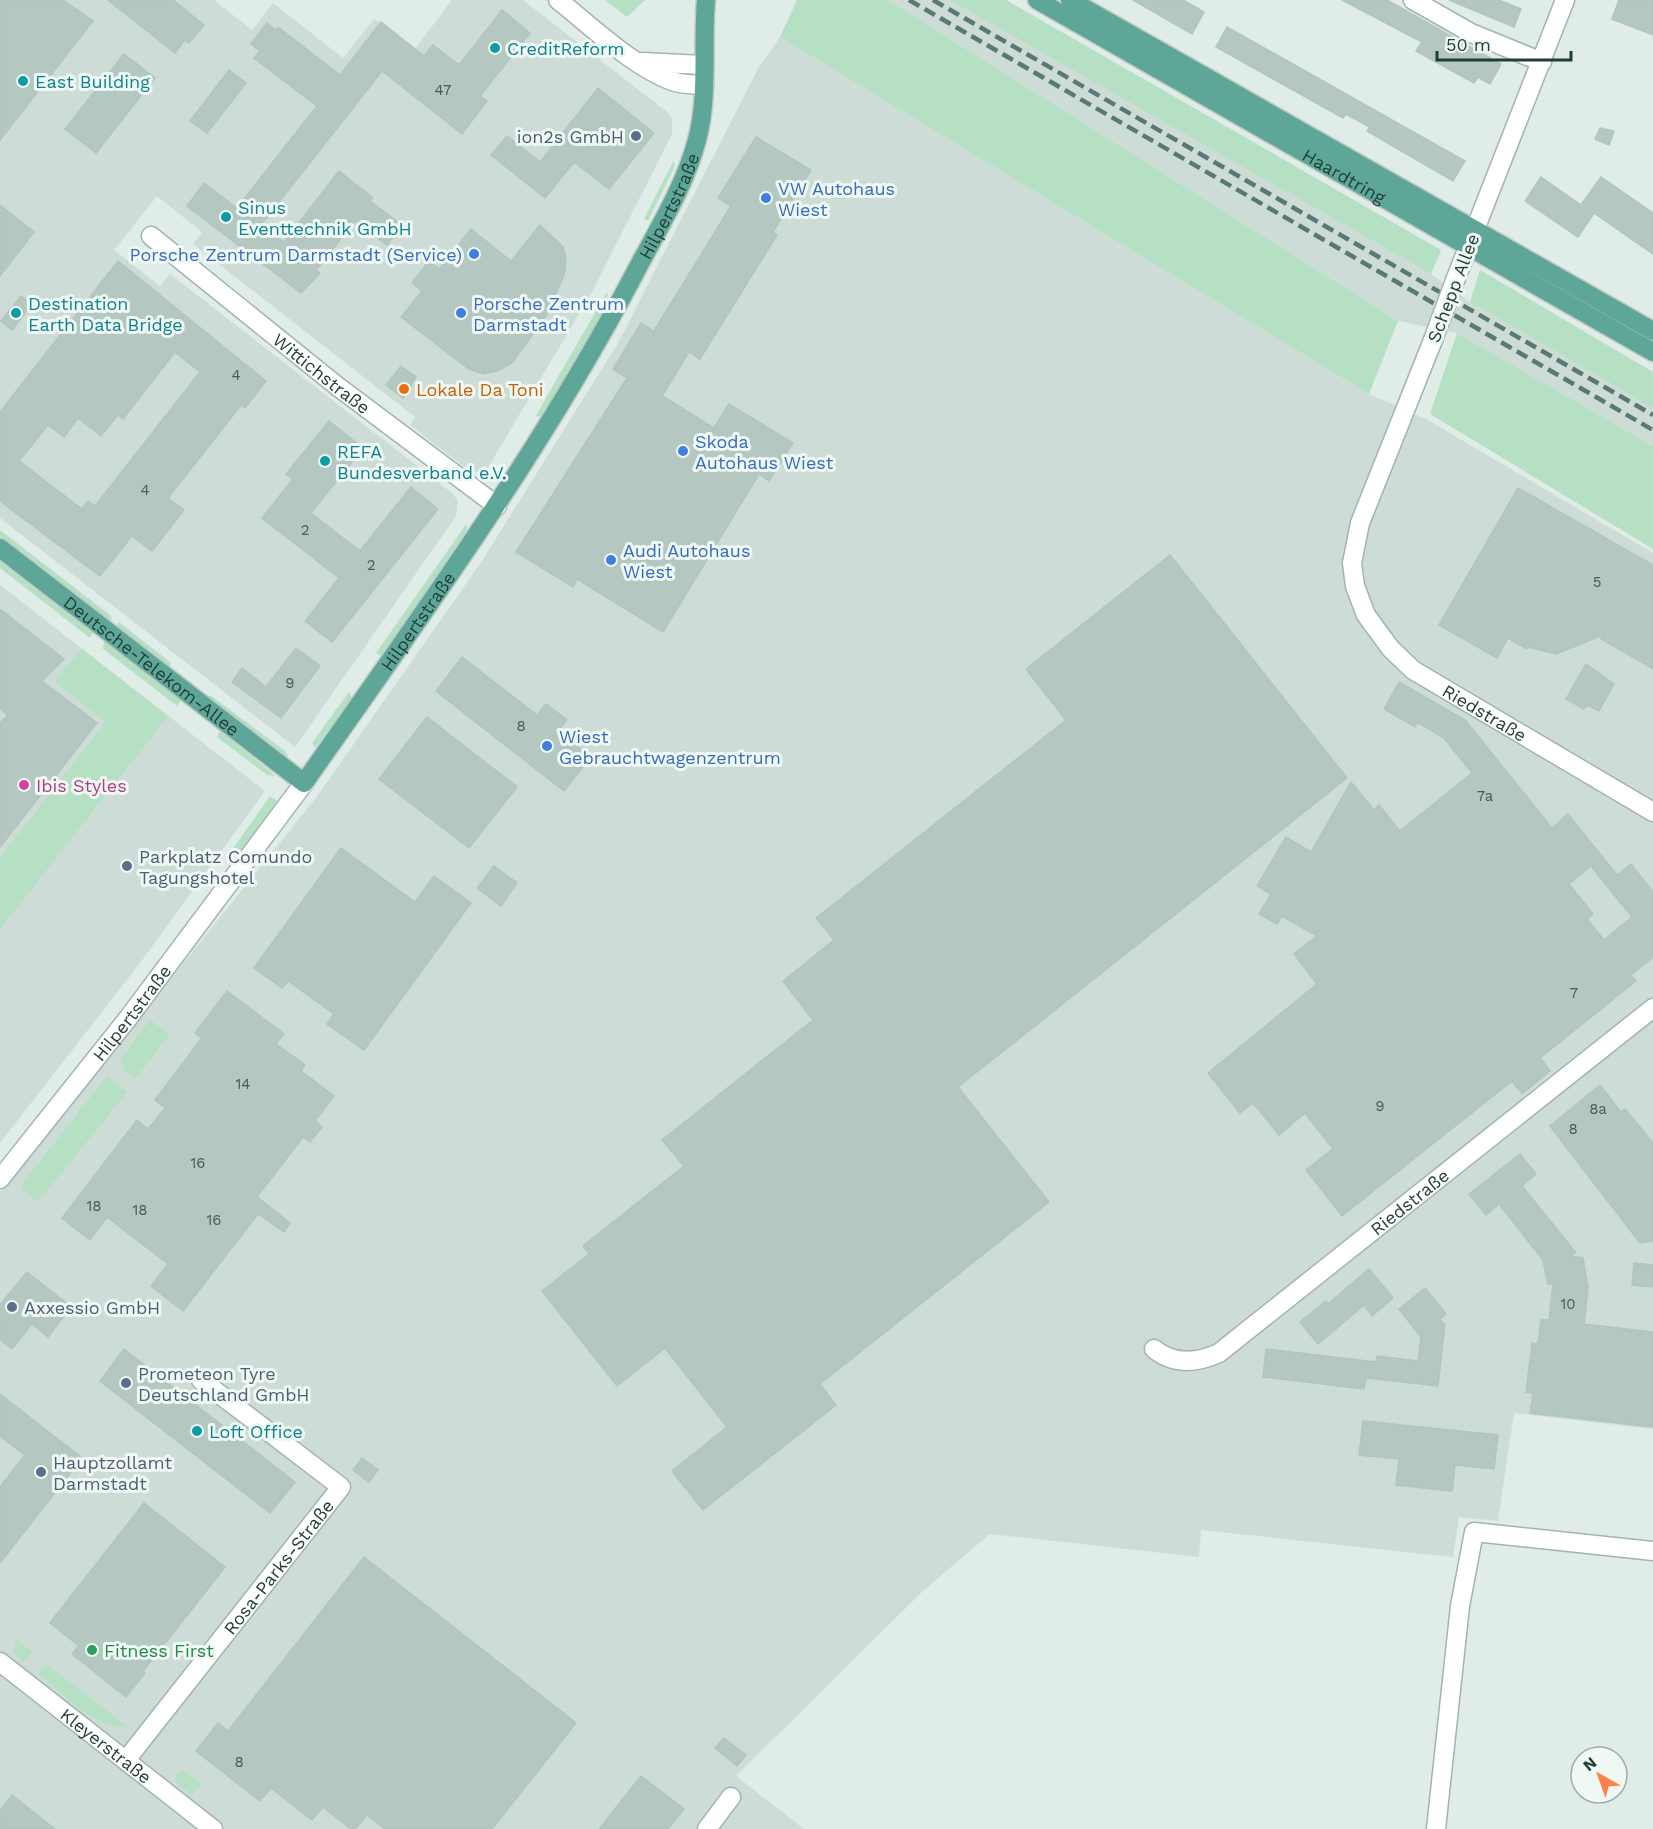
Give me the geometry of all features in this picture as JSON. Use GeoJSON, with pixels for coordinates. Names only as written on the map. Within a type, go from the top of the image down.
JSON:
{"type":"FeatureCollection","features":[{"type":"Feature","properties":{"kind":"main road","name":"Hilpertstraße"},"geometry":{"type":"LineString","coordinates":[[304,783],[497,506],[597,346],[677,191],[697,140],[704,85],[706,0]]}},
{"type":"Feature","properties":{"kind":"main road","name":"Haardtring"},"geometry":{"type":"LineString","coordinates":[[1037,0],[1472,237],[1653,332]]}},
{"type":"Feature","properties":{"kind":"main road","name":"Haardtring"},"geometry":{"type":"LineString","coordinates":[[1070,0],[1472,237],[1653,352]]}},
{"type":"Feature","properties":{"kind":"main road","name":"Deutsche-Telekom-Allee"},"geometry":{"type":"LineString","coordinates":[[0,548],[304,783]]}},
{"type":"Feature","properties":{"kind":"street"},"geometry":{"type":"LineString","coordinates":[[558,0],[638,61],[669,80],[704,85]]}},
{"type":"Feature","properties":{"kind":"street"},"geometry":{"type":"LineString","coordinates":[[1413,0],[1471,33],[1542,62]]}},
{"type":"Feature","properties":{"kind":"street","name":"Schepp Allee"},"geometry":{"type":"LineString","coordinates":[[1353,578],[1353,554],[1360,523],[1565,0]]}},
{"type":"Feature","properties":{"kind":"street"},"geometry":{"type":"LineString","coordinates":[[638,61],[703,65]]}},
{"type":"Feature","properties":{"kind":"street","name":"Wittichstraße"},"geometry":{"type":"LineString","coordinates":[[151,236],[337,386],[497,506]]}},
{"type":"Feature","properties":{"kind":"street","name":"Riedstraße"},"geometry":{"type":"LineString","coordinates":[[1353,578],[1361,606],[1377,633],[1413,670],[1653,812]]}},
{"type":"Feature","properties":{"kind":"street","name":"Hilpertstraße"},"geometry":{"type":"LineString","coordinates":[[0,1179],[116,1034],[304,783]]}},
{"type":"Feature","properties":{"kind":"street","name":"Riedstraße"},"geometry":{"type":"LineString","coordinates":[[1154,1349],[1161,1355],[1184,1361],[1195,1361],[1219,1353],[1653,1008]]}},
{"type":"Feature","properties":{"kind":"street","name":"Rosa-Parks-Straße"},"geometry":{"type":"LineString","coordinates":[[126,1760],[341,1487],[201,1380]]}},
{"type":"Feature","properties":{"kind":"street"},"geometry":{"type":"LineString","coordinates":[[1436,1829],[1460,1606],[1474,1532],[1653,1551]]}},
{"type":"Feature","properties":{"kind":"street","name":"Kleyerstraße"},"geometry":{"type":"LineString","coordinates":[[0,1662],[213,1829]]}},
{"type":"Feature","properties":{"kind":"street"},"geometry":{"type":"LineString","coordinates":[[706,1829],[731,1797]]}},
{"type":"Feature","properties":{"kind":"shaded area"},"geometry":{"type":"Polygon","coordinates":[[[0,0],[214,0],[252,30],[273,3],[343,58],[374,19],[414,50],[452,0],[523,0],[667,112],[672,119],[672,134],[592,292],[483,476],[462,465],[410,425],[415,417],[193,244],[202,232],[157,196],[114,250],[160,286],[170,274],[452,493],[458,501],[456,516],[295,747],[0,518],[0,0]]]}},
{"type":"Feature","properties":{"kind":"shaded area"},"geometry":{"type":"Polygon","coordinates":[[[888,0],[952,0],[1431,274],[1470,302],[1653,408],[1653,446],[1457,333],[1398,321],[888,0]]]}},
{"type":"Feature","properties":{"kind":"shaded area"},"geometry":{"type":"Polygon","coordinates":[[[780,37],[1369,394],[1426,419],[1653,553],[1653,1429],[1514,1413],[1498,1521],[1459,1517],[1453,1557],[1201,1530],[1199,1557],[990,1534],[924,1590],[736,1776],[804,1829],[0,1829],[0,1192],[318,795],[482,561],[618,343],[759,67],[780,37]]]}},
{"type":"Feature","properties":{"kind":"shaded area"},"geometry":{"type":"Polygon","coordinates":[[[0,585],[265,791],[140,963],[0,1143],[0,585]]]}},
{"type":"Feature","properties":{"kind":"green space"},"geometry":{"type":"Polygon","coordinates":[[[605,0],[645,0],[627,17],[605,0]]]}},
{"type":"Feature","properties":{"kind":"green space"},"geometry":{"type":"Polygon","coordinates":[[[797,0],[888,0],[1398,321],[1369,394],[780,37],[797,0]]]}},
{"type":"Feature","properties":{"kind":"green space"},"geometry":{"type":"Polygon","coordinates":[[[950,0],[1006,0],[1441,250],[1431,274],[950,0]]]}},
{"type":"Feature","properties":{"kind":"green space"},"geometry":{"type":"Polygon","coordinates":[[[673,162],[675,164],[673,170],[648,221],[644,219],[673,162]]]}},
{"type":"Feature","properties":{"kind":"green space"},"geometry":{"type":"Polygon","coordinates":[[[1480,270],[1653,372],[1653,408],[1470,302],[1480,270]]]}},
{"type":"Feature","properties":{"kind":"green space"},"geometry":{"type":"Polygon","coordinates":[[[607,292],[601,316],[592,334],[541,416],[535,417],[607,292]]]}},
{"type":"Feature","properties":{"kind":"green space"},"geometry":{"type":"Polygon","coordinates":[[[1457,333],[1653,446],[1653,549],[1430,414],[1457,333]]]}},
{"type":"Feature","properties":{"kind":"green space"},"geometry":{"type":"Polygon","coordinates":[[[467,523],[466,536],[381,656],[376,653],[467,523]]]}},
{"type":"Feature","properties":{"kind":"green space"},"geometry":{"type":"Polygon","coordinates":[[[0,530],[110,615],[112,618],[109,622],[0,538],[0,530]]]}},
{"type":"Feature","properties":{"kind":"green space"},"geometry":{"type":"Polygon","coordinates":[[[0,561],[93,633],[90,638],[0,568],[0,561]]]}},
{"type":"Feature","properties":{"kind":"green space"},"geometry":{"type":"Polygon","coordinates":[[[119,622],[171,663],[169,668],[115,627],[119,622]]]}},
{"type":"Feature","properties":{"kind":"green space"},"geometry":{"type":"Polygon","coordinates":[[[105,641],[181,701],[177,706],[102,648],[105,641]]]}},
{"type":"Feature","properties":{"kind":"green space"},"geometry":{"type":"Polygon","coordinates":[[[82,649],[168,716],[0,929],[0,858],[106,722],[55,681],[82,649]]]}},
{"type":"Feature","properties":{"kind":"green space"},"geometry":{"type":"Polygon","coordinates":[[[349,692],[352,698],[315,748],[312,743],[349,692]]]}},
{"type":"Feature","properties":{"kind":"green space"},"geometry":{"type":"Polygon","coordinates":[[[210,695],[285,751],[288,756],[286,758],[207,699],[210,695]]]}},
{"type":"Feature","properties":{"kind":"green space"},"geometry":{"type":"Polygon","coordinates":[[[220,731],[275,776],[267,775],[217,737],[220,731]]]}},
{"type":"Feature","properties":{"kind":"green space"},"geometry":{"type":"Polygon","coordinates":[[[270,796],[277,801],[238,854],[232,850],[270,796]]]}},
{"type":"Feature","properties":{"kind":"green space"},"geometry":{"type":"Polygon","coordinates":[[[150,1020],[170,1034],[135,1079],[124,1070],[121,1058],[150,1020]]]}},
{"type":"Feature","properties":{"kind":"green space"},"geometry":{"type":"Polygon","coordinates":[[[107,1076],[127,1092],[38,1202],[22,1189],[22,1184],[107,1076]]]}},
{"type":"Feature","properties":{"kind":"green space"},"geometry":{"type":"Polygon","coordinates":[[[16,1639],[32,1652],[24,1662],[13,1654],[16,1639]]]}},
{"type":"Feature","properties":{"kind":"green space"},"geometry":{"type":"Polygon","coordinates":[[[46,1664],[128,1727],[103,1722],[80,1709],[39,1674],[46,1664]]]}},
{"type":"Feature","properties":{"kind":"green space"},"geometry":{"type":"Polygon","coordinates":[[[184,1770],[201,1784],[192,1795],[176,1783],[177,1774],[184,1770]]]}},
{"type":"Feature","properties":{"kind":"building","name":"East Building"},"geometry":{"type":"Polygon","coordinates":[[[0,0],[63,0],[93,21],[0,140],[0,0]]]}},
{"type":"Feature","properties":{"kind":"building"},"geometry":{"type":"Polygon","coordinates":[[[108,0],[173,0],[204,25],[189,43],[185,40],[175,53],[108,0]]]}},
{"type":"Feature","properties":{"kind":"building"},"geometry":{"type":"Polygon","coordinates":[[[1133,0],[1183,0],[1204,12],[1192,34],[1133,0]]]}},
{"type":"Feature","properties":{"kind":"building"},"geometry":{"type":"Polygon","coordinates":[[[1342,0],[1387,0],[1501,64],[1490,84],[1478,77],[1474,83],[1416,51],[1422,42],[1342,0]]]}},
{"type":"Feature","properties":{"kind":"building"},"geometry":{"type":"Polygon","coordinates":[[[1449,0],[1499,0],[1521,9],[1514,27],[1449,0]]]}},
{"type":"Feature","properties":{"kind":"building"},"geometry":{"type":"Polygon","coordinates":[[[1619,0],[1653,0],[1653,35],[1612,19],[1619,0]]]}},
{"type":"Feature","properties":{"kind":"building"},"geometry":{"type":"Polygon","coordinates":[[[502,10],[530,33],[480,96],[487,101],[462,134],[382,71],[261,225],[284,242],[339,171],[373,198],[370,201],[402,225],[387,245],[355,221],[316,270],[320,273],[301,293],[187,206],[204,183],[237,208],[317,106],[254,58],[260,51],[251,44],[267,23],[276,30],[278,27],[340,75],[381,22],[424,56],[433,45],[459,65],[502,10]]]}},
{"type":"Feature","properties":{"kind":"building"},"geometry":{"type":"Polygon","coordinates":[[[1227,27],[1465,161],[1453,181],[1367,131],[1370,127],[1346,114],[1343,118],[1216,47],[1227,27]]]}},
{"type":"Feature","properties":{"kind":"building"},"geometry":{"type":"Polygon","coordinates":[[[124,54],[155,78],[96,153],[65,129],[124,54]]]}},
{"type":"Feature","properties":{"kind":"building"},"geometry":{"type":"Polygon","coordinates":[[[229,70],[246,83],[207,133],[190,121],[229,70]]]}},
{"type":"Feature","properties":{"kind":"building"},"geometry":{"type":"Polygon","coordinates":[[[598,88],[654,133],[609,189],[574,162],[545,198],[491,155],[507,136],[540,162],[598,88]]]}},
{"type":"Feature","properties":{"kind":"building"},"geometry":{"type":"Polygon","coordinates":[[[1600,128],[1614,131],[1609,145],[1595,139],[1600,128]]]}},
{"type":"Feature","properties":{"kind":"building"},"geometry":{"type":"Polygon","coordinates":[[[756,137],[811,170],[773,232],[777,235],[700,359],[689,352],[662,396],[714,428],[729,404],[793,443],[769,481],[759,474],[663,632],[577,579],[573,587],[516,552],[627,378],[613,369],[641,323],[654,331],[731,206],[718,198],[756,137]]]}},
{"type":"Feature","properties":{"kind":"building"},"geometry":{"type":"Polygon","coordinates":[[[1541,177],[1581,205],[1601,177],[1653,213],[1653,254],[1594,213],[1578,237],[1525,201],[1541,177]]]}},
{"type":"Feature","properties":{"kind":"building"},"geometry":{"type":"Polygon","coordinates":[[[0,205],[34,232],[0,276],[0,205]]]}},
{"type":"Feature","properties":{"kind":"building"},"geometry":{"type":"Polygon","coordinates":[[[540,225],[563,247],[566,258],[564,275],[546,316],[512,363],[497,371],[483,374],[469,369],[401,317],[422,291],[412,283],[429,261],[439,269],[471,229],[511,261],[540,225]]]}},
{"type":"Feature","properties":{"kind":"building"},"geometry":{"type":"Polygon","coordinates":[[[118,261],[266,381],[245,408],[241,405],[168,498],[184,510],[152,551],[132,536],[100,576],[0,501],[0,412],[118,261]],[[175,352],[123,419],[118,415],[101,436],[78,418],[64,437],[48,425],[19,461],[82,509],[88,501],[95,506],[200,372],[175,352]]]}},
{"type":"Feature","properties":{"kind":"building","name":"Destination Earth Data Bridge"},"geometry":{"type":"Polygon","coordinates":[[[21,296],[31,305],[12,330],[1,321],[21,296]]]}},
{"type":"Feature","properties":{"kind":"building"},"geometry":{"type":"Polygon","coordinates":[[[401,366],[416,377],[403,398],[386,385],[401,366]]]}},
{"type":"Feature","properties":{"kind":"building"},"geometry":{"type":"Polygon","coordinates":[[[329,421],[363,448],[311,513],[360,551],[411,487],[438,509],[332,642],[305,621],[339,578],[262,518],[293,479],[286,474],[329,421]]]}},
{"type":"Feature","properties":{"kind":"building"},"geometry":{"type":"Polygon","coordinates":[[[1518,488],[1653,565],[1653,669],[1601,639],[1603,635],[1556,654],[1528,647],[1527,649],[1508,638],[1497,658],[1439,625],[1518,488]]]}},
{"type":"Feature","properties":{"kind":"building"},"geometry":{"type":"Polygon","coordinates":[[[1170,555],[1347,778],[958,1087],[1049,1202],[820,1384],[836,1405],[703,1510],[672,1471],[727,1427],[665,1348],[617,1386],[542,1291],[589,1254],[583,1246],[684,1166],[662,1140],[813,1020],[783,981],[834,940],[816,918],[1066,720],[1026,669],[1170,555]]]}},
{"type":"Feature","properties":{"kind":"building","name":"Ibis Styles"},"geometry":{"type":"Polygon","coordinates":[[[0,609],[64,659],[42,681],[97,723],[0,847],[0,723],[8,715],[0,709],[0,609]]]}},
{"type":"Feature","properties":{"kind":"building"},"geometry":{"type":"Polygon","coordinates":[[[296,648],[320,666],[281,718],[232,682],[242,668],[266,687],[296,648]]]}},
{"type":"Feature","properties":{"kind":"building"},"geometry":{"type":"Polygon","coordinates":[[[462,657],[537,715],[546,704],[567,720],[558,731],[591,757],[564,791],[436,691],[462,657]]]}},
{"type":"Feature","properties":{"kind":"building"},"geometry":{"type":"Polygon","coordinates":[[[1586,664],[1614,684],[1599,711],[1587,705],[1584,709],[1566,699],[1586,664]]]}},
{"type":"Feature","properties":{"kind":"building"},"geometry":{"type":"Polygon","coordinates":[[[1399,682],[1465,720],[1552,828],[1568,814],[1617,875],[1631,864],[1653,892],[1653,957],[1631,975],[1636,981],[1540,1058],[1550,1071],[1522,1094],[1512,1081],[1342,1216],[1306,1170],[1333,1149],[1305,1113],[1279,1135],[1253,1103],[1240,1113],[1208,1073],[1317,984],[1294,954],[1317,936],[1282,916],[1277,924],[1259,914],[1271,894],[1257,886],[1286,837],[1311,852],[1351,782],[1374,810],[1379,805],[1400,831],[1472,773],[1444,738],[1417,722],[1415,727],[1384,709],[1399,682]],[[1591,866],[1569,884],[1593,914],[1587,919],[1604,940],[1632,917],[1591,866]]]}},
{"type":"Feature","properties":{"kind":"building"},"geometry":{"type":"Polygon","coordinates":[[[427,717],[517,787],[469,848],[379,779],[427,717]]]}},
{"type":"Feature","properties":{"kind":"building"},"geometry":{"type":"Polygon","coordinates":[[[341,848],[415,902],[434,876],[471,903],[364,1050],[327,1024],[334,1014],[288,981],[282,988],[254,968],[341,848]]]}},
{"type":"Feature","properties":{"kind":"building"},"geometry":{"type":"Polygon","coordinates":[[[494,866],[517,883],[501,906],[477,888],[494,866]]]}},
{"type":"Feature","properties":{"kind":"building"},"geometry":{"type":"Polygon","coordinates":[[[227,991],[284,1034],[276,1044],[305,1065],[301,1071],[334,1096],[315,1121],[322,1127],[310,1142],[303,1137],[257,1197],[290,1223],[284,1232],[258,1214],[183,1311],[151,1286],[168,1264],[107,1217],[90,1240],[62,1218],[137,1120],[148,1129],[165,1108],[155,1100],[202,1038],[195,1033],[227,991]]]}},
{"type":"Feature","properties":{"kind":"building"},"geometry":{"type":"Polygon","coordinates":[[[1600,1085],[1621,1112],[1625,1109],[1653,1143],[1653,1241],[1640,1243],[1550,1126],[1600,1085]]]}},
{"type":"Feature","properties":{"kind":"building"},"geometry":{"type":"Polygon","coordinates":[[[1520,1154],[1536,1174],[1522,1186],[1576,1253],[1569,1256],[1583,1258],[1588,1288],[1584,1324],[1653,1332],[1653,1427],[1530,1413],[1533,1393],[1526,1392],[1532,1343],[1538,1344],[1541,1320],[1549,1320],[1553,1284],[1548,1284],[1543,1260],[1499,1204],[1486,1215],[1469,1194],[1520,1154]]]}},
{"type":"Feature","properties":{"kind":"building"},"geometry":{"type":"Polygon","coordinates":[[[1634,1263],[1653,1265],[1653,1287],[1632,1285],[1634,1263]]]}},
{"type":"Feature","properties":{"kind":"building"},"geometry":{"type":"Polygon","coordinates":[[[1369,1269],[1393,1298],[1372,1316],[1364,1305],[1318,1344],[1300,1322],[1326,1301],[1328,1304],[1369,1269]]]}},
{"type":"Feature","properties":{"kind":"building"},"geometry":{"type":"Polygon","coordinates":[[[27,1272],[71,1307],[48,1337],[32,1324],[12,1349],[0,1339],[0,1305],[27,1272]]]}},
{"type":"Feature","properties":{"kind":"building"},"geometry":{"type":"Polygon","coordinates":[[[1425,1288],[1446,1314],[1440,1319],[1445,1325],[1438,1386],[1366,1378],[1364,1389],[1263,1377],[1266,1349],[1376,1362],[1377,1356],[1418,1361],[1421,1337],[1399,1309],[1425,1288]]]}},
{"type":"Feature","properties":{"kind":"building","name":"Loft Office"},"geometry":{"type":"Polygon","coordinates":[[[124,1349],[295,1482],[270,1513],[100,1381],[124,1349]]]}},
{"type":"Feature","properties":{"kind":"building","name":"Hauptzollamt Darmstadt"},"geometry":{"type":"Polygon","coordinates":[[[0,1394],[82,1458],[0,1563],[0,1487],[25,1455],[0,1436],[0,1394]]]}},
{"type":"Feature","properties":{"kind":"building"},"geometry":{"type":"Polygon","coordinates":[[[1363,1421],[1498,1435],[1494,1469],[1455,1465],[1452,1491],[1396,1485],[1399,1459],[1359,1455],[1363,1421]]]}},
{"type":"Feature","properties":{"kind":"building"},"geometry":{"type":"Polygon","coordinates":[[[362,1458],[378,1470],[369,1482],[353,1470],[362,1458]]]}},
{"type":"Feature","properties":{"kind":"building"},"geometry":{"type":"Polygon","coordinates":[[[144,1503],[225,1567],[143,1671],[145,1673],[126,1697],[72,1654],[79,1646],[50,1623],[144,1503]]]}},
{"type":"Feature","properties":{"kind":"building"},"geometry":{"type":"Polygon","coordinates":[[[364,1557],[576,1723],[492,1829],[385,1829],[367,1815],[355,1829],[351,1829],[323,1807],[312,1820],[271,1788],[260,1801],[196,1751],[218,1723],[228,1731],[364,1557]]]}},
{"type":"Feature","properties":{"kind":"building"},"geometry":{"type":"Polygon","coordinates":[[[724,1738],[746,1755],[737,1766],[715,1748],[724,1738]]]}},
{"type":"Feature","properties":{"kind":"building"},"geometry":{"type":"Polygon","coordinates":[[[641,1776],[684,1809],[668,1829],[599,1829],[641,1776]]]}},
{"type":"Feature","properties":{"kind":"building"},"geometry":{"type":"Polygon","coordinates":[[[12,1795],[55,1829],[0,1829],[0,1811],[12,1795]]]}},
{"type":"Feature","properties":{"kind":"railway"},"geometry":{"type":"LineString","coordinates":[[909,0],[1653,430]]}},
{"type":"Feature","properties":{"kind":"railway"},"geometry":{"type":"LineString","coordinates":[[933,0],[1653,415]]}},
{"type":"Feature","properties":{"kind":"place","name":"CreditReform"},"geometry":{"type":"Point","coordinates":[495,48]}},
{"type":"Feature","properties":{"kind":"place","name":"East Building"},"geometry":{"type":"Point","coordinates":[23,81]}},
{"type":"Feature","properties":{"kind":"place","name":"ion2s GmbH"},"geometry":{"type":"Point","coordinates":[636,136]}},
{"type":"Feature","properties":{"kind":"place","name":"VW Autohaus Wiest"},"geometry":{"type":"Point","coordinates":[766,198]}},
{"type":"Feature","properties":{"kind":"place","name":"Sinus Eventtechnik GmbH"},"geometry":{"type":"Point","coordinates":[226,217]}},
{"type":"Feature","properties":{"kind":"place","name":"Porsche Zentrum Darmstadt (Service)"},"geometry":{"type":"Point","coordinates":[474,254]}},
{"type":"Feature","properties":{"kind":"place","name":"Destination Earth Data Bridge"},"geometry":{"type":"Point","coordinates":[16,313]}},
{"type":"Feature","properties":{"kind":"place","name":"Porsche Zentrum Darmstadt"},"geometry":{"type":"Point","coordinates":[461,313]}},
{"type":"Feature","properties":{"kind":"place","name":"Lokale Da Toni"},"geometry":{"type":"Point","coordinates":[404,389]}},
{"type":"Feature","properties":{"kind":"place","name":"Skoda Autohaus Wiest"},"geometry":{"type":"Point","coordinates":[683,451]}},
{"type":"Feature","properties":{"kind":"place","name":"REFA Bundesverband e.V."},"geometry":{"type":"Point","coordinates":[325,461]}},
{"type":"Feature","properties":{"kind":"place","name":"Audi Autohaus Wiest"},"geometry":{"type":"Point","coordinates":[611,560]}},
{"type":"Feature","properties":{"kind":"place","name":"Wiest Gebrauchtwagenzentrum"},"geometry":{"type":"Point","coordinates":[547,746]}},
{"type":"Feature","properties":{"kind":"place","name":"Ibis Styles"},"geometry":{"type":"Point","coordinates":[24,785]}},
{"type":"Feature","properties":{"kind":"place","name":"Parkplatz Comundo Tagungshotel"},"geometry":{"type":"Point","coordinates":[127,866]}},
{"type":"Feature","properties":{"kind":"place","name":"Axxessio GmbH"},"geometry":{"type":"Point","coordinates":[12,1307]}},
{"type":"Feature","properties":{"kind":"place","name":"Prometeon Tyre Deutschland GmbH"},"geometry":{"type":"Point","coordinates":[126,1383]}},
{"type":"Feature","properties":{"kind":"place","name":"Loft Office"},"geometry":{"type":"Point","coordinates":[197,1431]}},
{"type":"Feature","properties":{"kind":"place","name":"Hauptzollamt Darmstadt"},"geometry":{"type":"Point","coordinates":[41,1472]}},
{"type":"Feature","properties":{"kind":"place","name":"Fitness First"},"geometry":{"type":"Point","coordinates":[92,1650]}}]}
